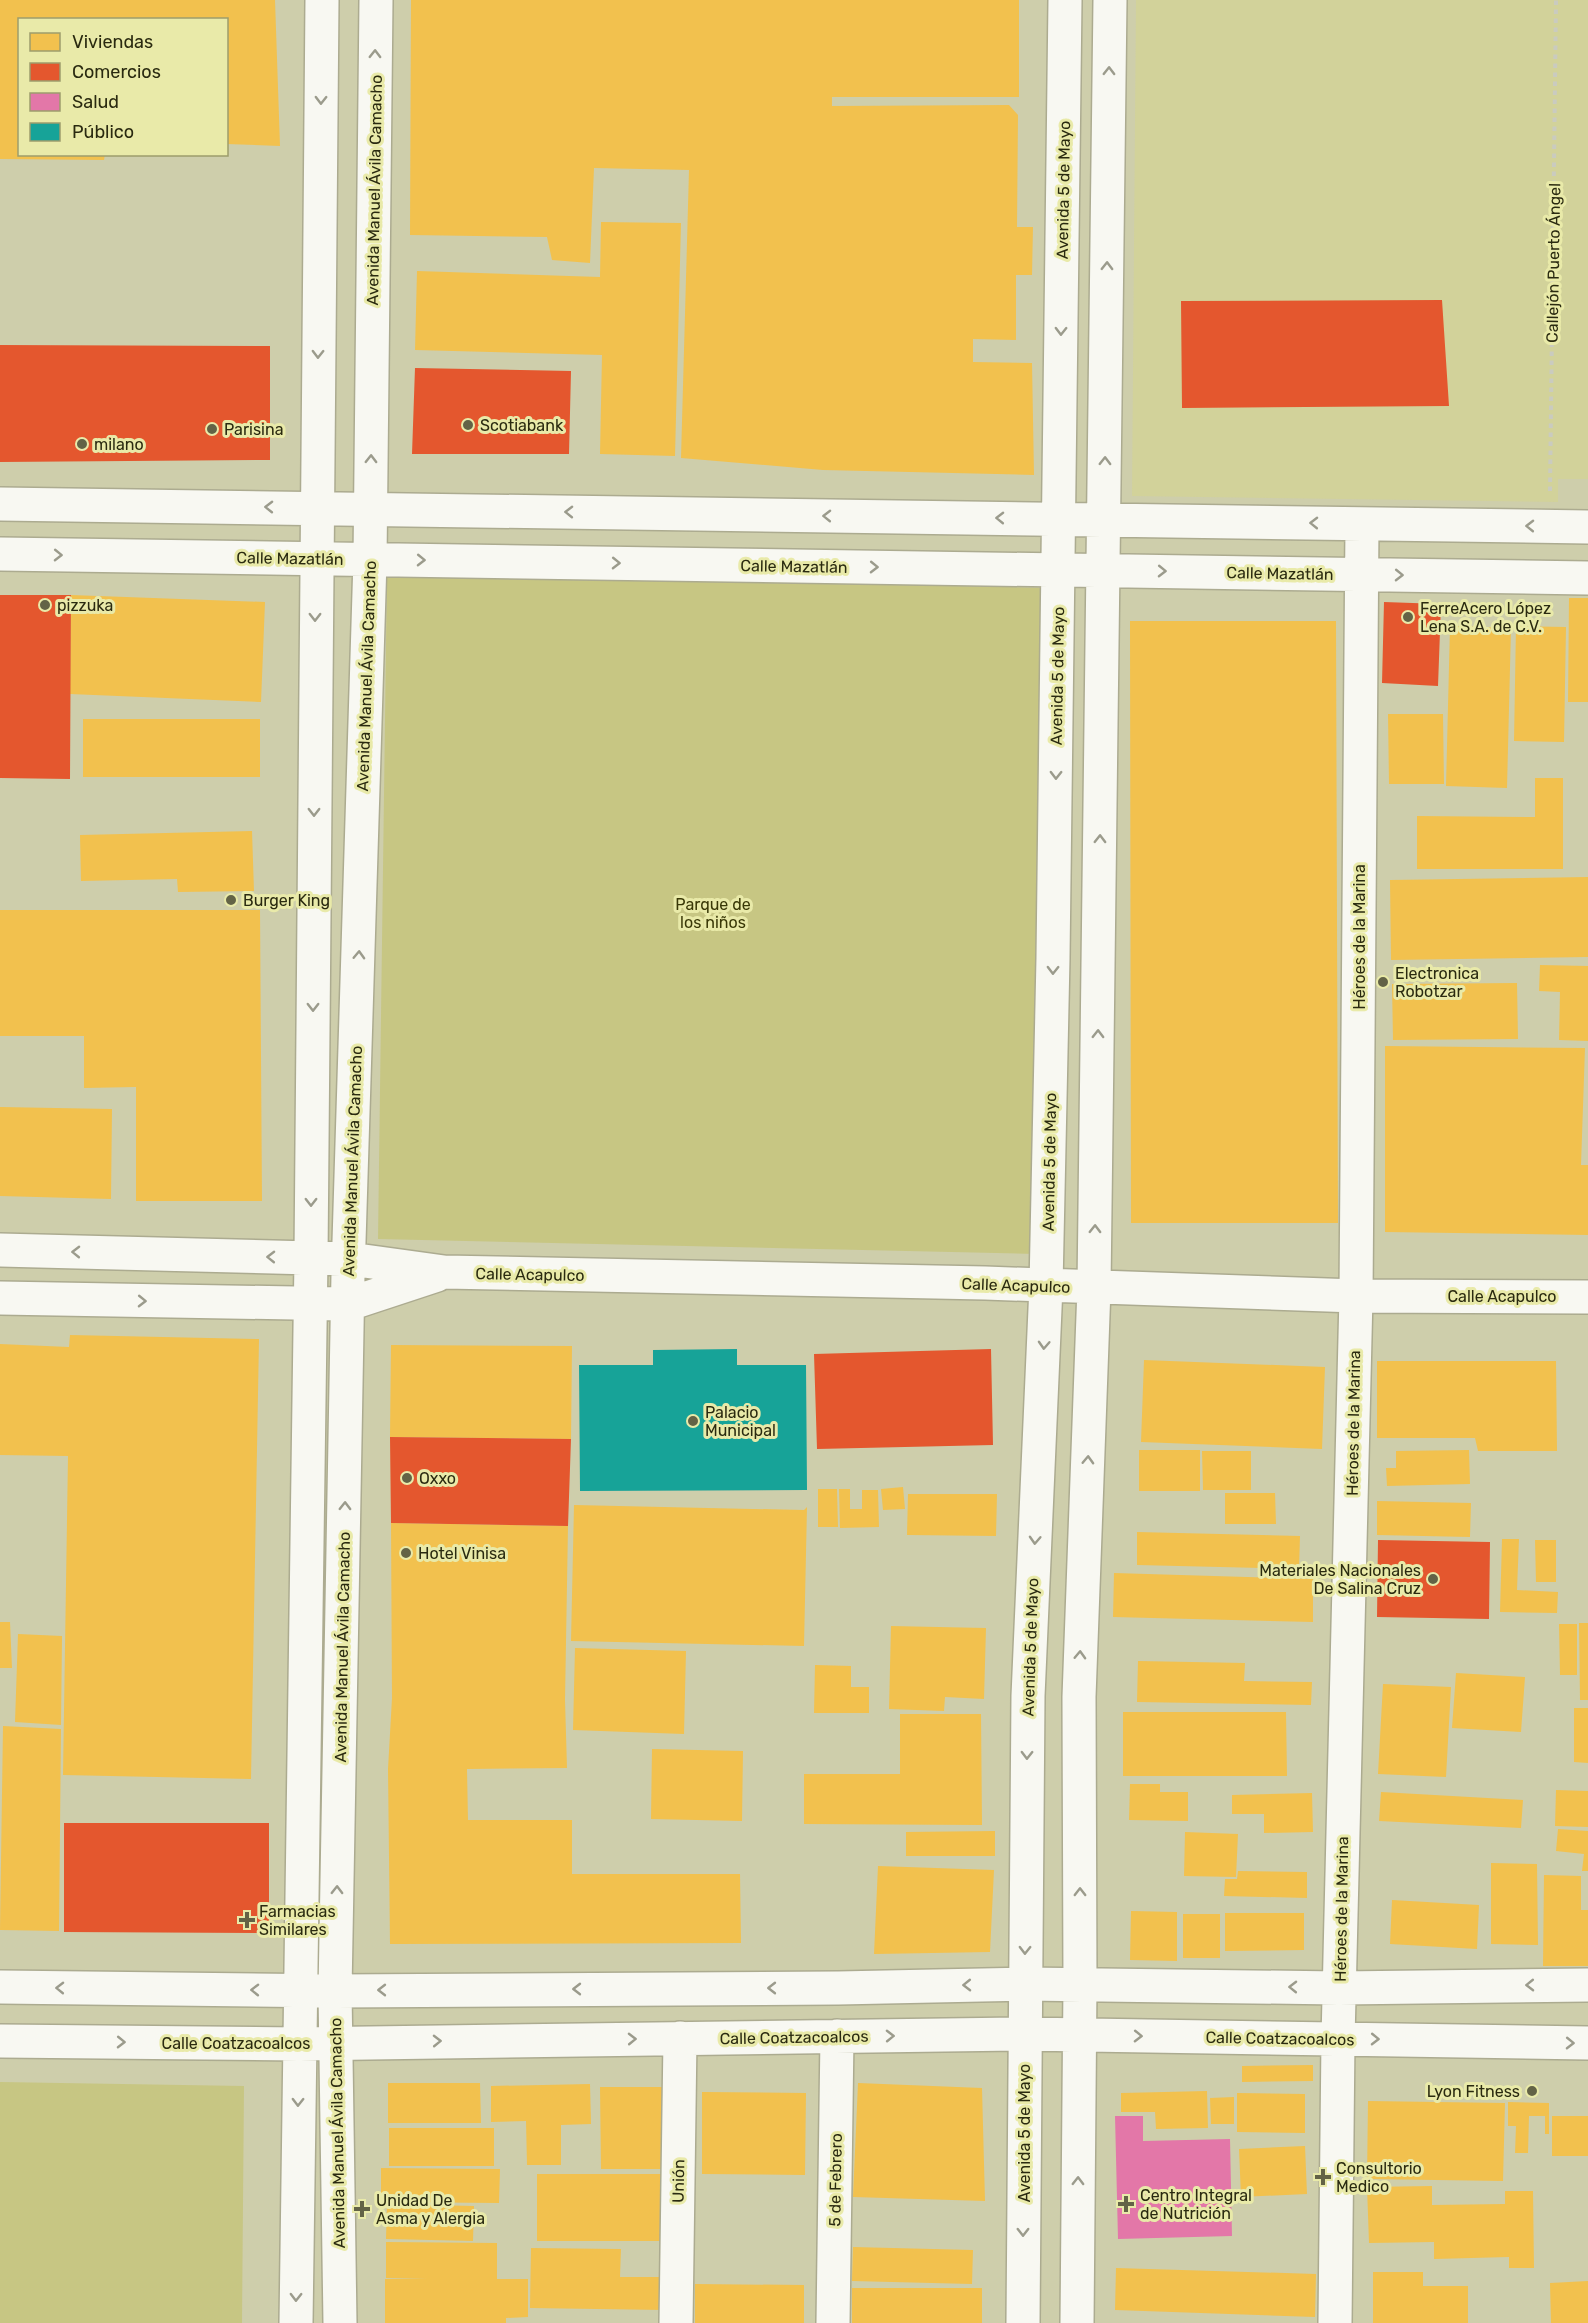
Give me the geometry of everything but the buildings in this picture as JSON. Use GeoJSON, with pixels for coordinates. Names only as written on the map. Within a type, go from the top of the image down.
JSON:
{"type":"FeatureCollection","features":[{"type":"Feature","properties":{"kind":"street"},"geometry":{"type":"LineString","coordinates":[[296,2323],[311,1258],[322,0]]}},
{"type":"Feature","properties":{"kind":"street","name":"Avenida Manuel Ávila Camacho"},"geometry":{"type":"LineString","coordinates":[[340,2323],[335,1991],[350,1259],[370,560],[376,0]]}},
{"type":"Feature","properties":{"kind":"street","name":"Avenida 5 de Mayo"},"geometry":{"type":"LineString","coordinates":[[1023,2323],[1028,1696],[1046,1286],[1065,0]]}},
{"type":"Feature","properties":{"kind":"street"},"geometry":{"type":"LineString","coordinates":[[1077,2323],[1080,2035],[1079,1697],[1095,1288],[1110,0]]}},
{"type":"Feature","properties":{"kind":"street"},"geometry":{"type":"LineString","coordinates":[[0,504],[1588,527]]}},
{"type":"Feature","properties":{"kind":"street","name":"Héroes de la Marina"},"geometry":{"type":"LineString","coordinates":[[1335,2323],[1339,1988],[1356,1296],[1362,524]]}},
{"type":"Feature","properties":{"kind":"street","name":"Calle Mazatlán"},"geometry":{"type":"LineString","coordinates":[[0,554],[1588,578]]}},
{"type":"Feature","properties":{"kind":"street","name":"Calle Acapulco"},"geometry":{"type":"LineString","coordinates":[[0,1250],[350,1259],[444,1272],[985,1283],[1356,1296],[1588,1297]]}},
{"type":"Feature","properties":{"kind":"street","name":"Calle Acapulco"},"geometry":{"type":"LineString","coordinates":[[0,1298],[349,1304],[444,1272]]}},
{"type":"Feature","properties":{"kind":"street"},"geometry":{"type":"LineString","coordinates":[[1028,1696],[1079,1697]]}},
{"type":"Feature","properties":{"kind":"street"},"geometry":{"type":"LineString","coordinates":[[0,1988],[335,1991],[838,1988],[1025,1984],[1339,1988],[1588,1984]]}},
{"type":"Feature","properties":{"kind":"street","name":"Calle Coatzacoalcos"},"geometry":{"type":"LineString","coordinates":[[0,2041],[299,2044],[1025,2034],[1588,2043]]}},
{"type":"Feature","properties":{"kind":"street","name":"5 de Febrero"},"geometry":{"type":"LineString","coordinates":[[833,2323],[837,2037]]}},
{"type":"Feature","properties":{"kind":"street","name":"Unión"},"geometry":{"type":"LineString","coordinates":[[676,2323],[680,2038]]}},
{"type":"Feature","properties":{"kind":"path","name":"Callejón Puerto Ángel"},"geometry":{"type":"LineString","coordinates":[[1550,526],[1556,0]]}},
{"type":"Feature","properties":{"kind":"shaded area"},"geometry":{"type":"Polygon","coordinates":[[[1136,0],[1588,0],[1588,479],[1558,479],[1558,502],[1132,496],[1136,0]]]}},
{"type":"Feature","properties":{"kind":"green space","name":"Parque de los niños"},"geometry":{"type":"Polygon","coordinates":[[[387,573],[1050,588],[1037,1254],[378,1239],[387,573]]]}},
{"type":"Feature","properties":{"kind":"green space"},"geometry":{"type":"Polygon","coordinates":[[[0,2082],[244,2086],[242,2323],[0,2323],[0,2082]]]}},
{"type":"Feature","properties":{"kind":"place","name":"Scotiabank"},"geometry":{"type":"Point","coordinates":[468,425]}},
{"type":"Feature","properties":{"kind":"place","name":"Parisina"},"geometry":{"type":"Point","coordinates":[212,429]}},
{"type":"Feature","properties":{"kind":"place","name":"milano"},"geometry":{"type":"Point","coordinates":[82,444]}},
{"type":"Feature","properties":{"kind":"place","name":"pizzuka"},"geometry":{"type":"Point","coordinates":[45,605]}},
{"type":"Feature","properties":{"kind":"place","name":"FerreAcero López Lena S.A. de C.V."},"geometry":{"type":"Point","coordinates":[1408,617]}},
{"type":"Feature","properties":{"kind":"place","name":"Burger King"},"geometry":{"type":"Point","coordinates":[231,900]}},
{"type":"Feature","properties":{"kind":"place","name":"Electronica Robotzar"},"geometry":{"type":"Point","coordinates":[1383,982]}},
{"type":"Feature","properties":{"kind":"place","name":"Palacio Municipal"},"geometry":{"type":"Point","coordinates":[693,1421]}},
{"type":"Feature","properties":{"kind":"place","name":"Oxxo"},"geometry":{"type":"Point","coordinates":[407,1478]}},
{"type":"Feature","properties":{"kind":"place","name":"Hotel Vinisa"},"geometry":{"type":"Point","coordinates":[406,1553]}},
{"type":"Feature","properties":{"kind":"place","name":"Materiales Nacionales De Salina Cruz"},"geometry":{"type":"Point","coordinates":[1433,1579]}},
{"type":"Feature","properties":{"kind":"place","name":"Farmacias Similares"},"geometry":{"type":"Point","coordinates":[247,1920]}},
{"type":"Feature","properties":{"kind":"place","name":"Lyon Fitness"},"geometry":{"type":"Point","coordinates":[1532,2091]}},
{"type":"Feature","properties":{"kind":"place","name":"Consultorio Medico"},"geometry":{"type":"Point","coordinates":[1323,2177]}},
{"type":"Feature","properties":{"kind":"place","name":"Centro Integral de Nutrición"},"geometry":{"type":"Point","coordinates":[1126,2204]}},
{"type":"Feature","properties":{"kind":"place","name":"Unidad De Asma y Alergia"},"geometry":{"type":"Point","coordinates":[362,2209]}}]}
